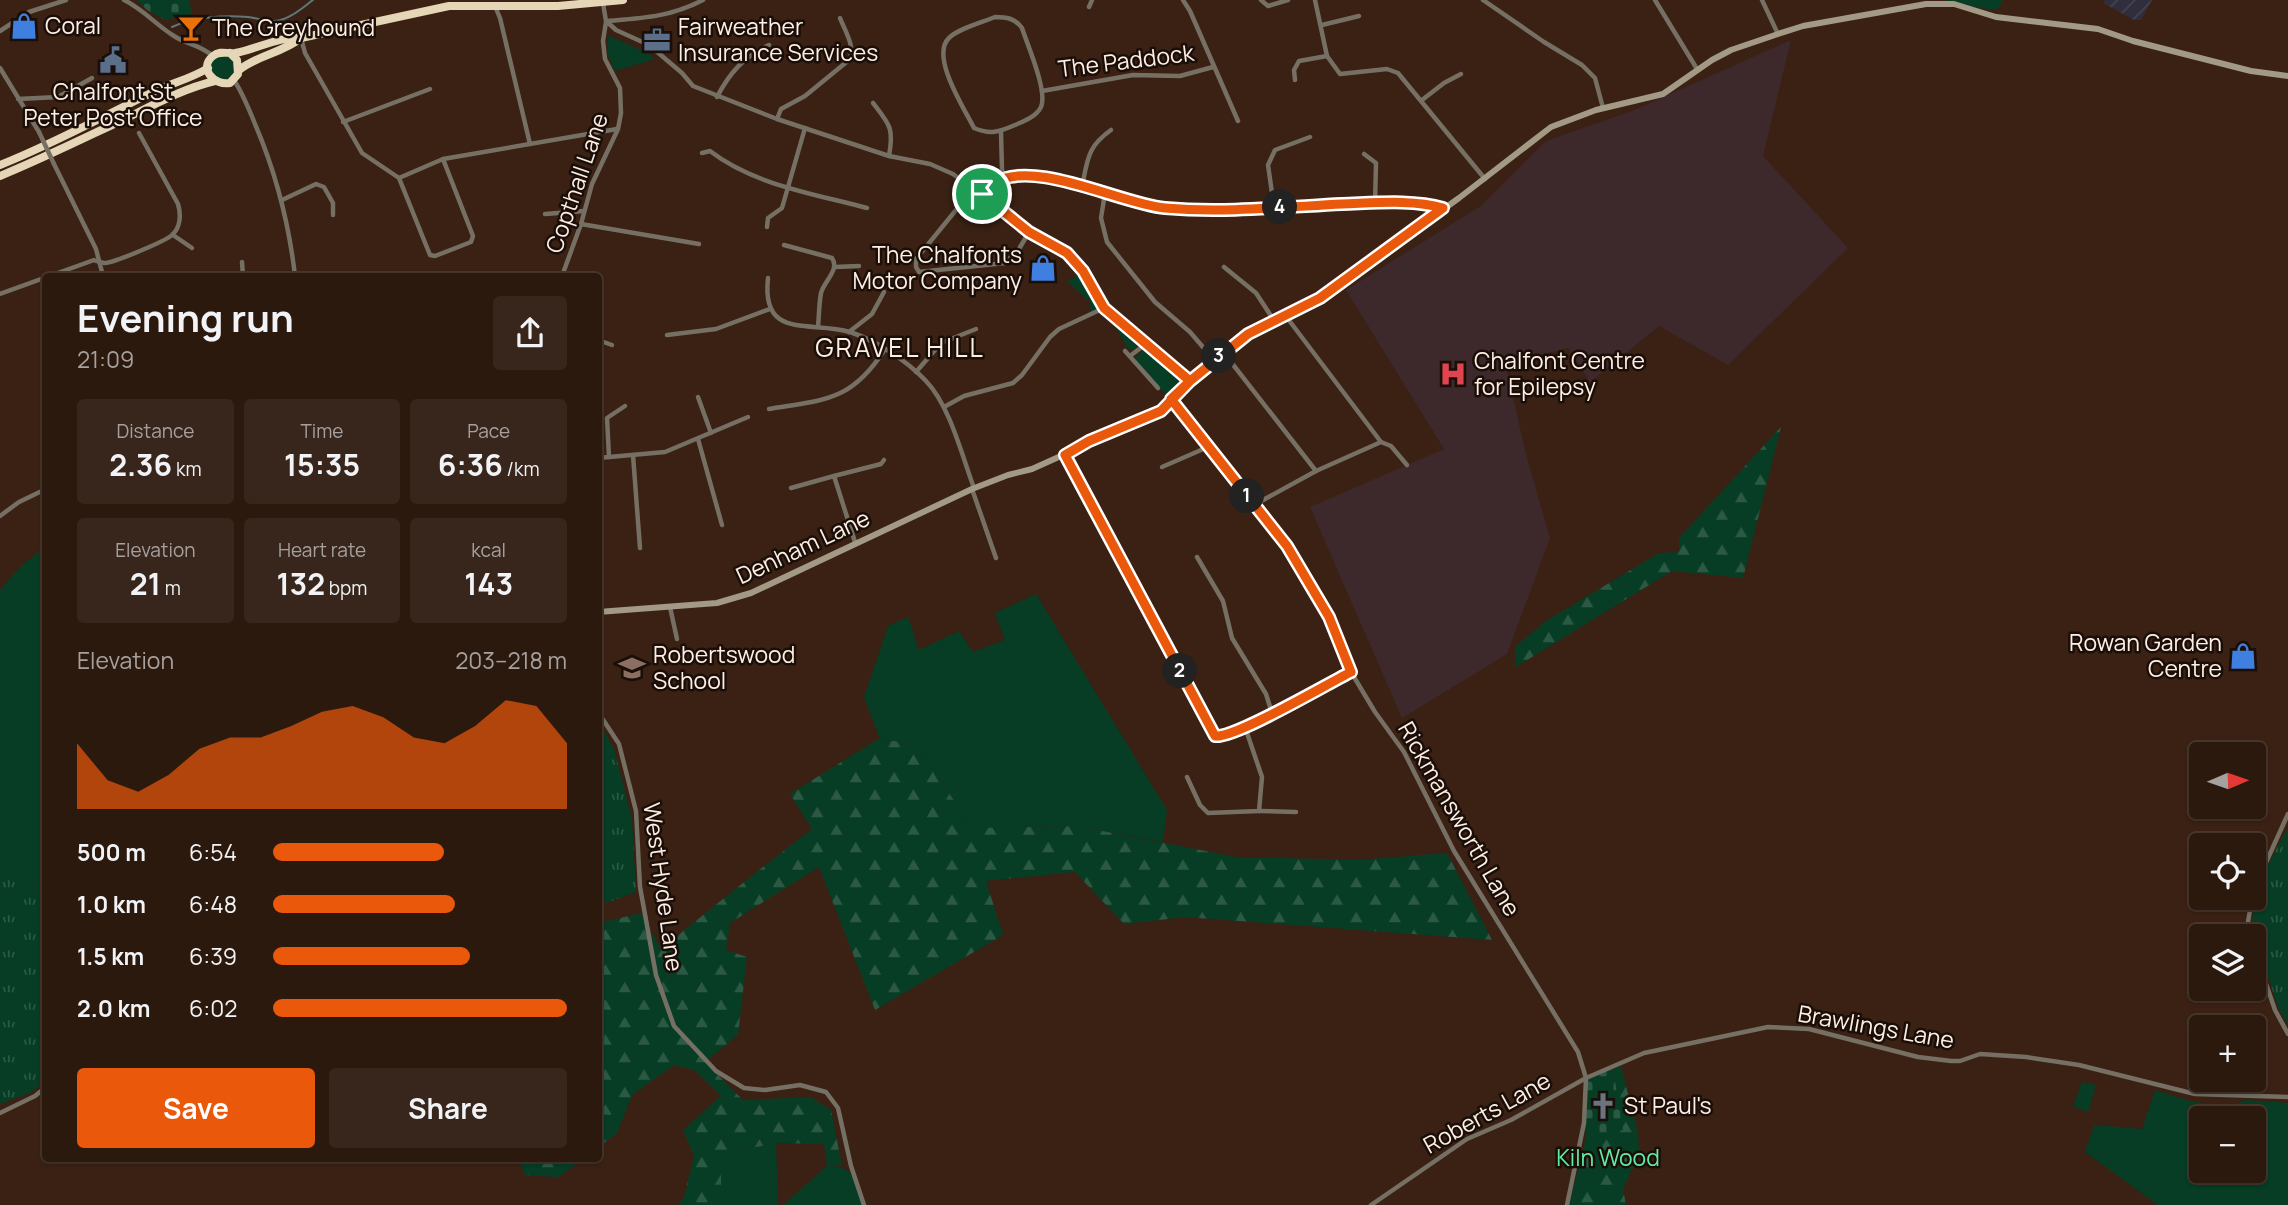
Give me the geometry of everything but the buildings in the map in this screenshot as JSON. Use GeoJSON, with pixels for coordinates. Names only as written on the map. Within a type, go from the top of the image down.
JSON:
{"type":"FeatureCollection","features":[{"type":"Feature","properties":{"kind":"highway"},"geometry":{"type":"LineString","coordinates":[[0,165],[195,75],[208,68],[213,56],[221,52],[252,50],[289,37],[301,38],[437,8],[603,3],[623,0]]}},
{"type":"Feature","properties":{"kind":"highway"},"geometry":{"type":"LineString","coordinates":[[0,176],[40,160],[200,84],[225,84],[234,80],[239,70],[251,61],[292,45],[301,38]]}},
{"type":"Feature","properties":{"kind":"highway"},"geometry":{"type":"LineString","coordinates":[[230,53],[237,60],[239,70]]}},
{"type":"Feature","properties":{"kind":"highway"},"geometry":{"type":"LineString","coordinates":[[208,68],[215,82]]}},
{"type":"Feature","properties":{"kind":"street"},"geometry":{"type":"LineString","coordinates":[[0,31],[29,12],[66,0]]}},
{"type":"Feature","properties":{"kind":"street"},"geometry":{"type":"LineString","coordinates":[[124,0],[177,38],[200,46],[213,56]]}},
{"type":"Feature","properties":{"kind":"street"},"geometry":{"type":"LineString","coordinates":[[606,21],[680,12],[703,0]]}},
{"type":"Feature","properties":{"kind":"street"},"geometry":{"type":"LineString","coordinates":[[1089,7],[1092,0]]}},
{"type":"Feature","properties":{"kind":"street","name":"The Paddock"},"geometry":{"type":"LineString","coordinates":[[1183,0],[1238,121]]}},
{"type":"Feature","properties":{"kind":"street"},"geometry":{"type":"LineString","coordinates":[[1261,0],[1268,6],[1287,0]]}},
{"type":"Feature","properties":{"kind":"street"},"geometry":{"type":"LineString","coordinates":[[1315,0],[1327,56],[1340,74],[1387,69],[1398,73],[1485,178]]}},
{"type":"Feature","properties":{"kind":"street"},"geometry":{"type":"LineString","coordinates":[[1483,0],[1582,65],[1595,78],[1603,108]]}},
{"type":"Feature","properties":{"kind":"street"},"geometry":{"type":"LineString","coordinates":[[1655,0],[1697,69]]}},
{"type":"Feature","properties":{"kind":"street"},"geometry":{"type":"LineString","coordinates":[[1762,0],[1778,34]]}},
{"type":"Feature","properties":{"kind":"street"},"geometry":{"type":"LineString","coordinates":[[603,3],[606,21],[615,30],[649,45],[693,86],[777,120],[889,156],[930,164],[953,174],[1029,232],[1067,253],[1083,271],[1104,308],[1190,381]]}},
{"type":"Feature","properties":{"kind":"street"},"geometry":{"type":"LineString","coordinates":[[1171,399],[1248,334],[1273,319],[1320,298],[1551,127],[1603,108],[1663,94],[1697,69],[1731,50],[1803,26],[1926,5],[1954,5],[1996,17],[2098,29],[2133,41],[2251,71],[2288,76]]}},
{"type":"Feature","properties":{"kind":"street"},"geometry":{"type":"LineString","coordinates":[[495,6],[530,144]]}},
{"type":"Feature","properties":{"kind":"street"},"geometry":{"type":"LineString","coordinates":[[1322,25],[1359,16]]}},
{"type":"Feature","properties":{"kind":"street"},"geometry":{"type":"LineString","coordinates":[[995,17],[1017,21],[1022,28],[1042,91],[1042,106],[1033,117],[1001,132],[987,134],[974,128],[943,62],[942,48],[950,36],[995,17]]}},
{"type":"Feature","properties":{"kind":"street"},"geometry":{"type":"LineString","coordinates":[[777,120],[782,108],[805,96],[849,60],[852,47],[840,18]]}},
{"type":"Feature","properties":{"kind":"street","name":"Copthall Lane"},"geometry":{"type":"LineString","coordinates":[[563,273],[592,184],[618,129],[621,113],[620,88],[604,59],[606,21]]}},
{"type":"Feature","properties":{"kind":"street"},"geometry":{"type":"LineString","coordinates":[[301,38],[305,53],[362,153],[399,178],[430,255],[435,256],[471,242],[473,236],[443,159]]}},
{"type":"Feature","properties":{"kind":"street"},"geometry":{"type":"LineString","coordinates":[[717,97],[725,80],[741,62],[769,45]]}},
{"type":"Feature","properties":{"kind":"street"},"geometry":{"type":"LineString","coordinates":[[1296,80],[1294,70],[1299,61],[1327,56]]}},
{"type":"Feature","properties":{"kind":"street","name":"The Paddock"},"geometry":{"type":"LineString","coordinates":[[1042,91],[1133,75],[1180,76],[1213,66]]}},
{"type":"Feature","properties":{"kind":"street"},"geometry":{"type":"LineString","coordinates":[[0,68],[39,132],[96,249],[102,273]]}},
{"type":"Feature","properties":{"kind":"street"},"geometry":{"type":"LineString","coordinates":[[682,73],[688,69]]}},
{"type":"Feature","properties":{"kind":"street"},"geometry":{"type":"LineString","coordinates":[[1422,100],[1461,74]]}},
{"type":"Feature","properties":{"kind":"street"},"geometry":{"type":"LineString","coordinates":[[18,99],[58,97],[92,78]]}},
{"type":"Feature","properties":{"kind":"street"},"geometry":{"type":"LineString","coordinates":[[234,80],[242,91],[272,164],[282,200],[294,273]]}},
{"type":"Feature","properties":{"kind":"street"},"geometry":{"type":"LineString","coordinates":[[343,122],[430,89]]}},
{"type":"Feature","properties":{"kind":"street"},"geometry":{"type":"LineString","coordinates":[[873,103],[891,126],[893,136],[889,156]]}},
{"type":"Feature","properties":{"kind":"street"},"geometry":{"type":"LineString","coordinates":[[767,227],[768,218],[782,208],[804,128]]}},
{"type":"Feature","properties":{"kind":"street"},"geometry":{"type":"LineString","coordinates":[[399,178],[443,159],[618,129]]}},
{"type":"Feature","properties":{"kind":"street"},"geometry":{"type":"LineString","coordinates":[[1082,186],[1095,141],[1111,130]]}},
{"type":"Feature","properties":{"kind":"street"},"geometry":{"type":"LineString","coordinates":[[1001,132],[1004,179]]}},
{"type":"Feature","properties":{"kind":"street"},"geometry":{"type":"LineString","coordinates":[[57,273],[94,260],[104,263],[150,247],[173,235],[181,213],[178,204],[139,133]]}},
{"type":"Feature","properties":{"kind":"street"},"geometry":{"type":"LineString","coordinates":[[1274,207],[1268,165],[1275,150],[1310,137]]}},
{"type":"Feature","properties":{"kind":"street"},"geometry":{"type":"LineString","coordinates":[[702,153],[710,151],[729,166],[787,187],[867,208]]}},
{"type":"Feature","properties":{"kind":"street"},"geometry":{"type":"LineString","coordinates":[[1364,154],[1376,163],[1375,203]]}},
{"type":"Feature","properties":{"kind":"street"},"geometry":{"type":"LineString","coordinates":[[982,194],[994,183],[1004,179],[1027,176],[1082,186],[1163,208],[1375,203],[1430,204],[1443,208]]}},
{"type":"Feature","properties":{"kind":"street"},"geometry":{"type":"LineString","coordinates":[[282,200],[316,184],[324,187],[333,203],[333,215]]}},
{"type":"Feature","properties":{"kind":"street"},"geometry":{"type":"LineString","coordinates":[[974,188],[916,259],[919,272],[1005,263],[1019,249],[1029,232]]}},
{"type":"Feature","properties":{"kind":"street"},"geometry":{"type":"LineString","coordinates":[[1105,193],[1101,218],[1107,242],[1156,302],[1190,332],[1214,360]]}},
{"type":"Feature","properties":{"kind":"street"},"geometry":{"type":"LineString","coordinates":[[545,214],[584,211]]}},
{"type":"Feature","properties":{"kind":"street"},"geometry":{"type":"LineString","coordinates":[[581,224],[699,244]]}},
{"type":"Feature","properties":{"kind":"street"},"geometry":{"type":"LineString","coordinates":[[173,235],[192,248]]}},
{"type":"Feature","properties":{"kind":"street"},"geometry":{"type":"LineString","coordinates":[[784,245],[832,258],[835,267],[821,291],[818,327]]}},
{"type":"Feature","properties":{"kind":"street"},"geometry":{"type":"LineString","coordinates":[[242,262],[243,273]]}},
{"type":"Feature","properties":{"kind":"street"},"geometry":{"type":"LineString","coordinates":[[835,267],[859,266]]}},
{"type":"Feature","properties":{"kind":"street"},"geometry":{"type":"LineString","coordinates":[[1224,267],[1255,293],[1273,319]]}},
{"type":"Feature","properties":{"kind":"street"},"geometry":{"type":"LineString","coordinates":[[0,294],[42,278]]}},
{"type":"Feature","properties":{"kind":"street"},"geometry":{"type":"LineString","coordinates":[[768,278],[766,293],[770,309],[785,323],[849,332],[884,349],[916,372],[932,388],[944,407],[996,558]]}},
{"type":"Feature","properties":{"kind":"street"},"geometry":{"type":"LineString","coordinates":[[849,332],[872,314],[884,292]]}},
{"type":"Feature","properties":{"kind":"street"},"geometry":{"type":"LineString","coordinates":[[944,407],[964,396],[1013,383],[1059,329],[1104,308]]}},
{"type":"Feature","properties":{"kind":"street"},"geometry":{"type":"LineString","coordinates":[[667,335],[716,329],[770,309]]}},
{"type":"Feature","properties":{"kind":"street"},"geometry":{"type":"LineString","coordinates":[[1284,315],[1381,442],[1391,446],[1407,465]]}},
{"type":"Feature","properties":{"kind":"street"},"geometry":{"type":"LineString","coordinates":[[916,372],[941,343],[976,329]]}},
{"type":"Feature","properties":{"kind":"street"},"geometry":{"type":"LineString","coordinates":[[602,341],[612,345]]}},
{"type":"Feature","properties":{"kind":"street"},"geometry":{"type":"LineString","coordinates":[[1130,356],[1147,343]]}},
{"type":"Feature","properties":{"kind":"street"},"geometry":{"type":"LineString","coordinates":[[769,410],[825,400],[844,391],[870,371],[884,349]]}},
{"type":"Feature","properties":{"kind":"street"},"geometry":{"type":"LineString","coordinates":[[1125,351],[1158,388]]}},
{"type":"Feature","properties":{"kind":"street"},"geometry":{"type":"LineString","coordinates":[[1223,353],[1316,471]]}},
{"type":"Feature","properties":{"kind":"street"},"geometry":{"type":"LineString","coordinates":[[698,397],[711,433]]}},
{"type":"Feature","properties":{"kind":"street","name":"Rickmansworth Lane"},"geometry":{"type":"LineString","coordinates":[[1171,399],[1287,546],[1329,617],[1351,672],[1404,752],[1454,851],[1578,1052],[1586,1078],[1584,1123],[1567,1205]]}},
{"type":"Feature","properties":{"kind":"street","name":"Denham Lane"},"geometry":{"type":"LineString","coordinates":[[602,611],[717,603],[751,593],[973,489],[1065,455],[1089,441],[1161,411],[1171,399]]}},
{"type":"Feature","properties":{"kind":"street"},"geometry":{"type":"LineString","coordinates":[[609,457],[607,418],[625,406]]}},
{"type":"Feature","properties":{"kind":"street"},"geometry":{"type":"LineString","coordinates":[[602,458],[665,452],[748,417]]}},
{"type":"Feature","properties":{"kind":"street"},"geometry":{"type":"LineString","coordinates":[[698,439],[722,525]]}},
{"type":"Feature","properties":{"kind":"street"},"geometry":{"type":"LineString","coordinates":[[1254,505],[1316,471],[1381,442]]}},
{"type":"Feature","properties":{"kind":"street"},"geometry":{"type":"LineString","coordinates":[[1162,467],[1208,447]]}},
{"type":"Feature","properties":{"kind":"street"},"geometry":{"type":"LineString","coordinates":[[633,455],[640,548]]}},
{"type":"Feature","properties":{"kind":"street"},"geometry":{"type":"LineString","coordinates":[[1065,455],[1215,736],[1223,737],[1245,727],[1351,672]]}},
{"type":"Feature","properties":{"kind":"street"},"geometry":{"type":"LineString","coordinates":[[791,488],[881,464],[884,460]]}},
{"type":"Feature","properties":{"kind":"street"},"geometry":{"type":"LineString","coordinates":[[834,477],[855,542]]}},
{"type":"Feature","properties":{"kind":"street"},"geometry":{"type":"LineString","coordinates":[[0,516],[19,502],[42,491]]}},
{"type":"Feature","properties":{"kind":"street"},"geometry":{"type":"LineString","coordinates":[[1197,557],[1223,601],[1231,638],[1266,694],[1272,713]]}},
{"type":"Feature","properties":{"kind":"street"},"geometry":{"type":"LineString","coordinates":[[670,607],[677,639]]}},
{"type":"Feature","properties":{"kind":"street","name":"West Hyde Lane"},"geometry":{"type":"LineString","coordinates":[[602,718],[619,744],[636,811],[640,887],[656,975],[674,1026],[716,1071],[744,1088],[765,1090],[800,1085],[826,1091],[838,1108],[851,1166],[864,1205]]}},
{"type":"Feature","properties":{"kind":"street"},"geometry":{"type":"LineString","coordinates":[[1245,727],[1262,777],[1259,811]]}},
{"type":"Feature","properties":{"kind":"street"},"geometry":{"type":"LineString","coordinates":[[1188,777],[1200,805],[1208,813],[1296,812]]}},
{"type":"Feature","properties":{"kind":"street"},"geometry":{"type":"LineString","coordinates":[[2266,863],[2288,814]]}},
{"type":"Feature","properties":{"kind":"street"},"geometry":{"type":"LineString","coordinates":[[2266,984],[2275,1010],[2288,1034]]}},
{"type":"Feature","properties":{"kind":"street","name":"Brawlings Lane"},"geometry":{"type":"LineString","coordinates":[[1586,1078],[1644,1053],[1695,1041],[1768,1027],[1809,1028],[1918,1057],[1960,1061],[1980,1055],[2026,1057],[2079,1065],[2195,1094],[2288,1097]]}},
{"type":"Feature","properties":{"kind":"street","name":"Roberts Lane"},"geometry":{"type":"LineString","coordinates":[[1371,1205],[1466,1139],[1511,1120],[1586,1078]]}},
{"type":"Feature","properties":{"kind":"street"},"geometry":{"type":"LineString","coordinates":[[0,1113],[42,1090]]}},
{"type":"Feature","properties":{"kind":"shaded area"},"geometry":{"type":"Polygon","coordinates":[[[2105,0],[2152,0],[2141,20],[2134,20],[2103,3],[2105,0]]]}},
{"type":"Feature","properties":{"kind":"shaded area","name":"Chalfont Centre for Epilepsy"},"geometry":{"type":"Polygon","coordinates":[[[1791,40],[1763,156],[1848,248],[1728,365],[1659,326],[1590,382],[1568,348],[1505,363],[1527,458],[1550,538],[1507,654],[1402,718],[1310,507],[1444,449],[1346,290],[1481,206],[1546,141],[1632,111],[1791,40]]]}},
{"type":"Feature","properties":{"kind":"green space"},"geometry":{"type":"Polygon","coordinates":[[[137,0],[189,0],[192,14],[166,20],[147,10],[137,0]]]}},
{"type":"Feature","properties":{"kind":"green space"},"geometry":{"type":"Polygon","coordinates":[[[1945,0],[2003,0],[1997,10],[1945,0]]]}},
{"type":"Feature","properties":{"kind":"green space"},"geometry":{"type":"Polygon","coordinates":[[[610,36],[655,59],[615,71],[607,52],[610,36]]]}},
{"type":"Feature","properties":{"kind":"green space"},"geometry":{"type":"Polygon","coordinates":[[[223,55],[231,59],[235,67],[231,75],[223,79],[215,75],[211,67],[215,59],[223,55]]]}},
{"type":"Feature","properties":{"kind":"green space"},"geometry":{"type":"Polygon","coordinates":[[[1078,275],[1097,308],[1091,314],[1089,297],[1088,301],[1067,281],[1078,275]]]}},
{"type":"Feature","properties":{"kind":"green space"},"geometry":{"type":"Polygon","coordinates":[[[1114,324],[1137,341],[1136,350],[1128,349],[1114,324]]]}},
{"type":"Feature","properties":{"kind":"green space"},"geometry":{"type":"Polygon","coordinates":[[[1144,349],[1177,378],[1177,387],[1173,392],[1166,393],[1161,390],[1136,361],[1136,357],[1144,349]]]}},
{"type":"Feature","properties":{"kind":"green space"},"geometry":{"type":"Polygon","coordinates":[[[1781,427],[1743,578],[1672,571],[1516,667],[1515,647],[1546,621],[1659,553],[1679,552],[1679,538],[1781,427]]]}},
{"type":"Feature","properties":{"kind":"green space"},"geometry":{"type":"Polygon","coordinates":[[[42,549],[42,879],[27,889],[0,847],[0,590],[20,567],[42,549]]]}},
{"type":"Feature","properties":{"kind":"green space"},"geometry":{"type":"Polygon","coordinates":[[[1036,594],[1167,810],[1163,842],[1077,826],[969,828],[964,815],[915,744],[880,739],[864,697],[888,626],[908,617],[919,650],[959,631],[973,652],[1005,640],[995,613],[1036,594]]]}},
{"type":"Feature","properties":{"kind":"green space"},"geometry":{"type":"Polygon","coordinates":[[[602,727],[614,749],[632,819],[636,892],[606,903],[602,894],[602,727]]]}},
{"type":"Feature","properties":{"kind":"green space"},"geometry":{"type":"Polygon","coordinates":[[[878,739],[915,744],[964,815],[969,828],[1077,826],[1236,857],[1359,860],[1447,853],[1492,940],[1185,917],[1124,924],[1075,872],[986,881],[1003,935],[875,1010],[819,867],[730,923],[726,950],[747,957],[738,1035],[705,1062],[743,1100],[810,1097],[831,1110],[842,1166],[827,1166],[824,1144],[776,1143],[721,1154],[721,1190],[715,1205],[679,1205],[684,1197],[694,1156],[683,1130],[721,1096],[694,1070],[674,1065],[632,1095],[617,1133],[602,1145],[602,922],[641,913],[661,949],[812,829],[790,794],[878,739]]]}},
{"type":"Feature","properties":{"kind":"green space"},"geometry":{"type":"Polygon","coordinates":[[[2288,827],[2288,1025],[2278,1007],[2266,970],[2266,924],[2251,924],[2254,910],[2266,910],[2266,868],[2288,827]]]}},
{"type":"Feature","properties":{"kind":"green space"},"geometry":{"type":"Polygon","coordinates":[[[0,847],[27,889],[42,880],[42,1083],[32,1092],[0,1104],[0,847]]]}},
{"type":"Feature","properties":{"kind":"green space","name":"Kiln Wood"},"geometry":{"type":"Polygon","coordinates":[[[1621,1066],[1638,1133],[1639,1154],[1623,1189],[1626,1205],[1569,1205],[1586,1138],[1617,1125],[1609,1071],[1621,1066]]]}},
{"type":"Feature","properties":{"kind":"green space"},"geometry":{"type":"Polygon","coordinates":[[[1613,1069],[1623,1130],[1586,1138],[1586,1078],[1613,1069]]]}},
{"type":"Feature","properties":{"kind":"green space"},"geometry":{"type":"Polygon","coordinates":[[[2082,1082],[2096,1085],[2088,1112],[2073,1106],[2082,1082]]]}},
{"type":"Feature","properties":{"kind":"green space"},"geometry":{"type":"Polygon","coordinates":[[[2155,1090],[2193,1102],[2232,1105],[2246,1100],[2288,1103],[2288,1205],[2158,1205],[2085,1152],[2094,1125],[2142,1129],[2155,1090]]]}},
{"type":"Feature","properties":{"kind":"green space"},"geometry":{"type":"Polygon","coordinates":[[[776,1143],[778,1205],[715,1205],[721,1189],[721,1154],[776,1143]]]}},
{"type":"Feature","properties":{"kind":"green space"},"geometry":{"type":"Polygon","coordinates":[[[520,1162],[579,1162],[559,1177],[525,1175],[520,1162]]]}},
{"type":"Feature","properties":{"kind":"green space"},"geometry":{"type":"Polygon","coordinates":[[[827,1166],[844,1169],[853,1176],[865,1205],[783,1205],[827,1166]]]}},
{"type":"Feature","properties":{"kind":"waterway"},"geometry":{"type":"LineString","coordinates":[[172,27],[199,19],[219,17],[280,20],[313,0]]}},
{"type":"Feature","properties":{"kind":"place","name":"Coral"},"geometry":{"type":"Point","coordinates":[24,26]}},
{"type":"Feature","properties":{"kind":"place","name":"The Greyhound"},"geometry":{"type":"Point","coordinates":[191,28]}},
{"type":"Feature","properties":{"kind":"place","name":"Fairweather Insurance Services"},"geometry":{"type":"Point","coordinates":[657,40]}},
{"type":"Feature","properties":{"kind":"place","name":"Chalfont St Peter Post Office"},"geometry":{"type":"Point","coordinates":[113,60]}},
{"type":"Feature","properties":{"kind":"place","name":"The Chalfonts Motor Company"},"geometry":{"type":"Point","coordinates":[1043,268]}},
{"type":"Feature","properties":{"kind":"place","name":"Chalfont Centre for Epilepsy"},"geometry":{"type":"Point","coordinates":[1453,374]}},
{"type":"Feature","properties":{"kind":"place","name":"Rowan Garden Centre"},"geometry":{"type":"Point","coordinates":[2243,656]}},
{"type":"Feature","properties":{"kind":"place","name":"Robertswood School"},"geometry":{"type":"Point","coordinates":[632,668]}},
{"type":"Feature","properties":{"kind":"place","name":"St Paul's"},"geometry":{"type":"Point","coordinates":[1603,1106]}},
{"type":"Feature","properties":{"kind":"district","name":"GRAVEL HILL"},"geometry":{"type":"Point","coordinates":[900,348]}},
{"type":"Feature","properties":{"kind":"route"},"geometry":{"type":"LineString","coordinates":[[982,194],[994,183],[1004,179],[1027,176],[1082,186],[1163,208],[1223,209],[1375,203],[1430,204],[1443,208],[1320,298],[1273,319],[1248,334],[1190,381],[1171,399],[1161,411],[1089,441],[1065,455],[1215,736],[1223,737],[1245,727],[1351,672],[1329,617],[1287,546],[1171,399],[1190,381],[1104,308],[1083,271],[1067,253],[1029,232],[982,194]]}}]}
